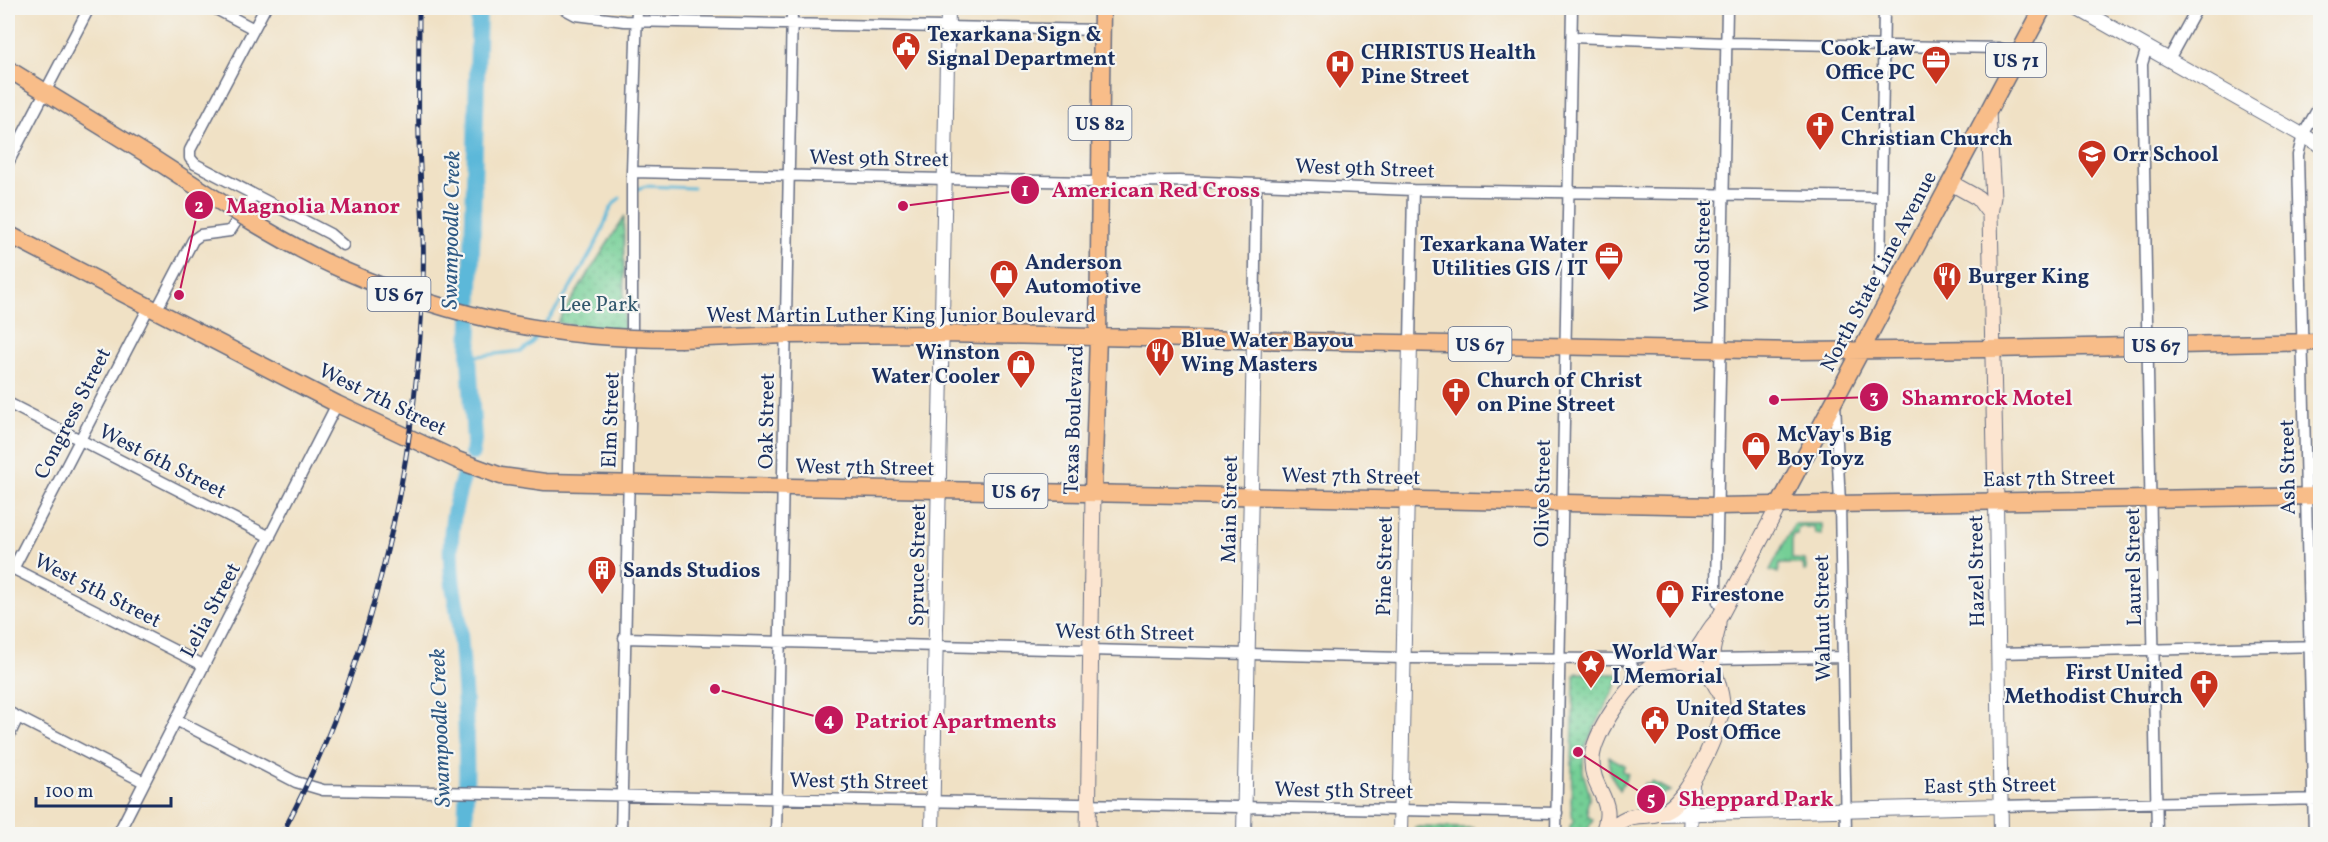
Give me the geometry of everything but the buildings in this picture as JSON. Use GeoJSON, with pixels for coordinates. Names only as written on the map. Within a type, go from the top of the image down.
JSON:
{"type":"FeatureCollection","features":[{"type":"Feature","properties":{"kind":"main road","name":"Texas Boulevard"},"geometry":{"type":"LineString","coordinates":[[1088,834],[1102,8]]}},
{"type":"Feature","properties":{"kind":"main road","name":"North State Line Avenue"},"geometry":{"type":"LineString","coordinates":[[1602,834],[1607,820],[1605,798],[1594,774],[1593,753],[1621,698],[1633,682],[1656,664],[1678,660],[1691,654],[1720,615],[2043,8]]}},
{"type":"Feature","properties":{"kind":"main road","name":"West Martin Luther King Junior Boulevard"},"geometry":{"type":"LineString","coordinates":[[8,69],[274,234],[343,270],[400,294],[467,315],[532,329],[626,339],[943,334],[1861,350]]}},
{"type":"Feature","properties":{"kind":"main road","name":"Hazel Street"},"geometry":{"type":"LineString","coordinates":[[1988,112],[1994,197],[1990,214],[1996,502]]}},
{"type":"Feature","properties":{"kind":"main road"},"geometry":{"type":"LineString","coordinates":[[1951,183],[1978,198],[1990,214]]}},
{"type":"Feature","properties":{"kind":"main road","name":"West 7th Street"},"geometry":{"type":"LineString","coordinates":[[8,234],[337,404],[466,464],[501,476],[545,482],[627,484],[1718,506],[1779,505]]}},
{"type":"Feature","properties":{"kind":"main road","name":"US 67"},"geometry":{"type":"LineString","coordinates":[[1861,350],[1992,350],[2312,342]]}},
{"type":"Feature","properties":{"kind":"main road","name":"East 7th Street"},"geometry":{"type":"LineString","coordinates":[[1779,505],[2313,496]]}},
{"type":"Feature","properties":{"kind":"main road","name":"North State Line Avenue"},"geometry":{"type":"LineString","coordinates":[[1660,814],[1675,805],[1692,782],[1721,717],[1722,699],[1712,659],[1712,648],[1718,632],[1720,615]]}},
{"type":"Feature","properties":{"kind":"main road"},"geometry":{"type":"LineString","coordinates":[[1678,660],[1688,662],[1703,670],[1715,684],[1722,699]]}},
{"type":"Feature","properties":{"kind":"main road"},"geometry":{"type":"LineString","coordinates":[[1605,798],[1617,808],[1635,815],[1660,814]]}},
{"type":"Feature","properties":{"kind":"main road"},"geometry":{"type":"LineString","coordinates":[[1606,834],[1617,824],[1635,815]]}},
{"type":"Feature","properties":{"kind":"street"},"geometry":{"type":"LineString","coordinates":[[8,163],[89,8]]}},
{"type":"Feature","properties":{"kind":"street"},"geometry":{"type":"LineString","coordinates":[[214,8],[254,29]]}},
{"type":"Feature","properties":{"kind":"street"},"geometry":{"type":"LineString","coordinates":[[265,8],[189,155],[195,164],[330,234],[343,245]]}},
{"type":"Feature","properties":{"kind":"street"},"geometry":{"type":"LineString","coordinates":[[563,8],[576,15],[612,21],[1102,30]]}},
{"type":"Feature","properties":{"kind":"street","name":"Elm Street"},"geometry":{"type":"LineString","coordinates":[[621,834],[632,334],[632,172],[637,8]]}},
{"type":"Feature","properties":{"kind":"street","name":"Oak Street"},"geometry":{"type":"LineString","coordinates":[[776,834],[792,8]]}},
{"type":"Feature","properties":{"kind":"street","name":"Spruce Street"},"geometry":{"type":"LineString","coordinates":[[932,834],[948,8]]}},
{"type":"Feature","properties":{"kind":"street","name":"Olive Street"},"geometry":{"type":"LineString","coordinates":[[1556,834],[1572,8]]}},
{"type":"Feature","properties":{"kind":"street","name":"Wood Street"},"geometry":{"type":"LineString","coordinates":[[1720,615],[1716,587],[1727,8]]}},
{"type":"Feature","properties":{"kind":"street"},"geometry":{"type":"LineString","coordinates":[[1884,8],[1880,277],[1893,290]]}},
{"type":"Feature","properties":{"kind":"street"},"geometry":{"type":"LineString","coordinates":[[2077,8],[2320,145]]}},
{"type":"Feature","properties":{"kind":"street"},"geometry":{"type":"LineString","coordinates":[[2169,59],[2197,8]]}},
{"type":"Feature","properties":{"kind":"street"},"geometry":{"type":"LineString","coordinates":[[1572,38],[1999,48],[2018,55]]}},
{"type":"Feature","properties":{"kind":"street","name":"Laurel Street"},"geometry":{"type":"LineString","coordinates":[[2147,47],[2142,64],[2157,834]]}},
{"type":"Feature","properties":{"kind":"street","name":"Ash Street"},"geometry":{"type":"LineString","coordinates":[[2314,834],[2317,799],[2312,342],[2298,155],[2303,135],[2320,105]]}},
{"type":"Feature","properties":{"kind":"street","name":"West 9th Street"},"geometry":{"type":"LineString","coordinates":[[632,172],[946,179],[1179,180],[1413,189],[1881,197]]}},
{"type":"Feature","properties":{"kind":"street","name":"Main Street"},"geometry":{"type":"LineString","coordinates":[[1244,834],[1256,184]]}},
{"type":"Feature","properties":{"kind":"street","name":"Pine Street"},"geometry":{"type":"LineString","coordinates":[[1400,834],[1413,189]]}},
{"type":"Feature","properties":{"kind":"street","name":"Congress Street"},"geometry":{"type":"LineString","coordinates":[[10,567],[153,309],[194,240],[200,235],[230,231],[253,196]]}},
{"type":"Feature","properties":{"kind":"street","name":"Walnut Street"},"geometry":{"type":"LineString","coordinates":[[1835,400],[1840,503],[1846,834]]}},
{"type":"Feature","properties":{"kind":"street","name":"West 6th Street"},"geometry":{"type":"LineString","coordinates":[[8,403],[270,537]]}},
{"type":"Feature","properties":{"kind":"street","name":"Lelia Street"},"geometry":{"type":"LineString","coordinates":[[118,834],[337,404]]}},
{"type":"Feature","properties":{"kind":"street","name":"Hazel Street"},"geometry":{"type":"LineString","coordinates":[[1996,502],[2001,834]]}},
{"type":"Feature","properties":{"kind":"street","name":"West 5th Street"},"geometry":{"type":"LineString","coordinates":[[10,567],[203,665]]}},
{"type":"Feature","properties":{"kind":"street","name":"West 6th Street"},"geometry":{"type":"LineString","coordinates":[[624,638],[1248,655],[1559,659],[1625,658],[1682,652],[1699,646]]}},
{"type":"Feature","properties":{"kind":"street"},"geometry":{"type":"LineString","coordinates":[[1999,653],[2315,646]]}},
{"type":"Feature","properties":{"kind":"street"},"geometry":{"type":"LineString","coordinates":[[1712,659],[1842,657]]}},
{"type":"Feature","properties":{"kind":"street"},"geometry":{"type":"LineString","coordinates":[[1625,658],[1633,667],[1633,682]]}},
{"type":"Feature","properties":{"kind":"street"},"geometry":{"type":"LineString","coordinates":[[8,711],[144,782]]}},
{"type":"Feature","properties":{"kind":"street"},"geometry":{"type":"LineString","coordinates":[[8,738],[18,717]]}},
{"type":"Feature","properties":{"kind":"street","name":"West 5th Street"},"geometry":{"type":"LineString","coordinates":[[176,720],[307,786],[323,790],[1557,813]]}},
{"type":"Feature","properties":{"kind":"street"},"geometry":{"type":"LineString","coordinates":[[1690,834],[1692,782]]}},
{"type":"Feature","properties":{"kind":"street","name":"East 5th Street"},"geometry":{"type":"LineString","coordinates":[[1660,814],[2317,799]]}},
{"type":"Feature","properties":{"kind":"green space","name":"Lee Park"},"geometry":{"type":"Polygon","coordinates":[[[624,217],[624,329],[599,329],[557,323],[624,217]]]}},
{"type":"Feature","properties":{"kind":"green space"},"geometry":{"type":"Polygon","coordinates":[[[1794,524],[1822,524],[1822,535],[1815,534],[1814,527],[1798,527],[1797,534],[1792,535],[1792,559],[1805,560],[1807,570],[1804,571],[1803,564],[1780,564],[1778,573],[1770,570],[1794,524]]]}},
{"type":"Feature","properties":{"kind":"green space"},"geometry":{"type":"Polygon","coordinates":[[[1577,673],[1617,674],[1620,677],[1584,749],[1583,772],[1590,796],[1587,807],[1588,816],[1593,820],[1585,834],[1570,834],[1570,826],[1573,822],[1571,803],[1574,676],[1577,673]]]}},
{"type":"Feature","properties":{"kind":"green space"},"geometry":{"type":"Polygon","coordinates":[[[1609,757],[1625,765],[1622,771],[1628,774],[1620,790],[1610,774],[1609,757]]]}},
{"type":"Feature","properties":{"kind":"green space"},"geometry":{"type":"Polygon","coordinates":[[[1651,781],[1670,791],[1650,799],[1637,799],[1645,783],[1649,784],[1651,781]]]}},
{"type":"Feature","properties":{"kind":"green space"},"geometry":{"type":"Polygon","coordinates":[[[1415,827],[1474,828],[1474,834],[1415,834],[1415,827]]]}},
{"type":"Feature","properties":{"kind":"waterway","name":"Swampoodle Creek"},"geometry":{"type":"LineString","coordinates":[[472,453],[474,440],[469,357],[479,8]]}},
{"type":"Feature","properties":{"kind":"waterway"},"geometry":{"type":"LineString","coordinates":[[637,189],[646,186],[693,188]]}},
{"type":"Feature","properties":{"kind":"waterway"},"geometry":{"type":"LineString","coordinates":[[546,323],[582,269],[610,210],[620,198]]}},
{"type":"Feature","properties":{"kind":"waterway"},"geometry":{"type":"LineString","coordinates":[[469,357],[522,351],[539,333]]}},
{"type":"Feature","properties":{"kind":"waterway","name":"Swampoodle Creek"},"geometry":{"type":"LineString","coordinates":[[463,478],[453,518],[451,558],[465,702],[465,834]]}},
{"type":"Feature","properties":{"kind":"railway"},"geometry":{"type":"LineString","coordinates":[[282,834],[313,770],[341,703],[364,635],[384,565],[411,423],[419,351],[423,280],[419,8]]}},
{"type":"Feature","properties":{"kind":"place","name":"Texarkana Sign & Signal Department"},"geometry":{"type":"Point","coordinates":[906,72]}},
{"type":"Feature","properties":{"kind":"place","name":"Cook Law Office PC"},"geometry":{"type":"Point","coordinates":[1936,86]}},
{"type":"Feature","properties":{"kind":"place","name":"CHRISTUS Health Pine Street"},"geometry":{"type":"Point","coordinates":[1340,90]}},
{"type":"Feature","properties":{"kind":"place","name":"Central Christian Church"},"geometry":{"type":"Point","coordinates":[1820,152]}},
{"type":"Feature","properties":{"kind":"place","name":"Orr School"},"geometry":{"type":"Point","coordinates":[2092,180]}},
{"type":"Feature","properties":{"kind":"place","name":"American Red Cross"},"geometry":{"type":"Point","coordinates":[903,206]}},
{"type":"Feature","properties":{"kind":"place","name":"Texarkana Water Utilities GIS / IT"},"geometry":{"type":"Point","coordinates":[1609,282]}},
{"type":"Feature","properties":{"kind":"place","name":"Magnolia Manor"},"geometry":{"type":"Point","coordinates":[179,295]}},
{"type":"Feature","properties":{"kind":"place","name":"Anderson Automotive"},"geometry":{"type":"Point","coordinates":[1004,300]}},
{"type":"Feature","properties":{"kind":"place","name":"Burger King"},"geometry":{"type":"Point","coordinates":[1947,302]}},
{"type":"Feature","properties":{"kind":"place","name":"Blue Water Bayou Wing Masters"},"geometry":{"type":"Point","coordinates":[1160,378]}},
{"type":"Feature","properties":{"kind":"place","name":"Winston Water Cooler"},"geometry":{"type":"Point","coordinates":[1021,390]}},
{"type":"Feature","properties":{"kind":"place","name":"Shamrock Motel"},"geometry":{"type":"Point","coordinates":[1774,400]}},
{"type":"Feature","properties":{"kind":"place","name":"Church of Christ on Pine Street"},"geometry":{"type":"Point","coordinates":[1456,418]}},
{"type":"Feature","properties":{"kind":"place","name":"McVay's Big Boy Toyz"},"geometry":{"type":"Point","coordinates":[1756,472]}},
{"type":"Feature","properties":{"kind":"place","name":"Sands Studios"},"geometry":{"type":"Point","coordinates":[602,596]}},
{"type":"Feature","properties":{"kind":"place","name":"Firestone"},"geometry":{"type":"Point","coordinates":[1670,620]}},
{"type":"Feature","properties":{"kind":"place","name":"Patriot Apartments"},"geometry":{"type":"Point","coordinates":[715,689]}},
{"type":"Feature","properties":{"kind":"place","name":"World War I Memorial"},"geometry":{"type":"Point","coordinates":[1591,690]}},
{"type":"Feature","properties":{"kind":"place","name":"First United Methodist Church"},"geometry":{"type":"Point","coordinates":[2204,710]}},
{"type":"Feature","properties":{"kind":"place","name":"United States Post Office"},"geometry":{"type":"Point","coordinates":[1655,746]}},
{"type":"Feature","properties":{"kind":"place","name":"Sheppard Park"},"geometry":{"type":"Point","coordinates":[1578,752]}}]}
